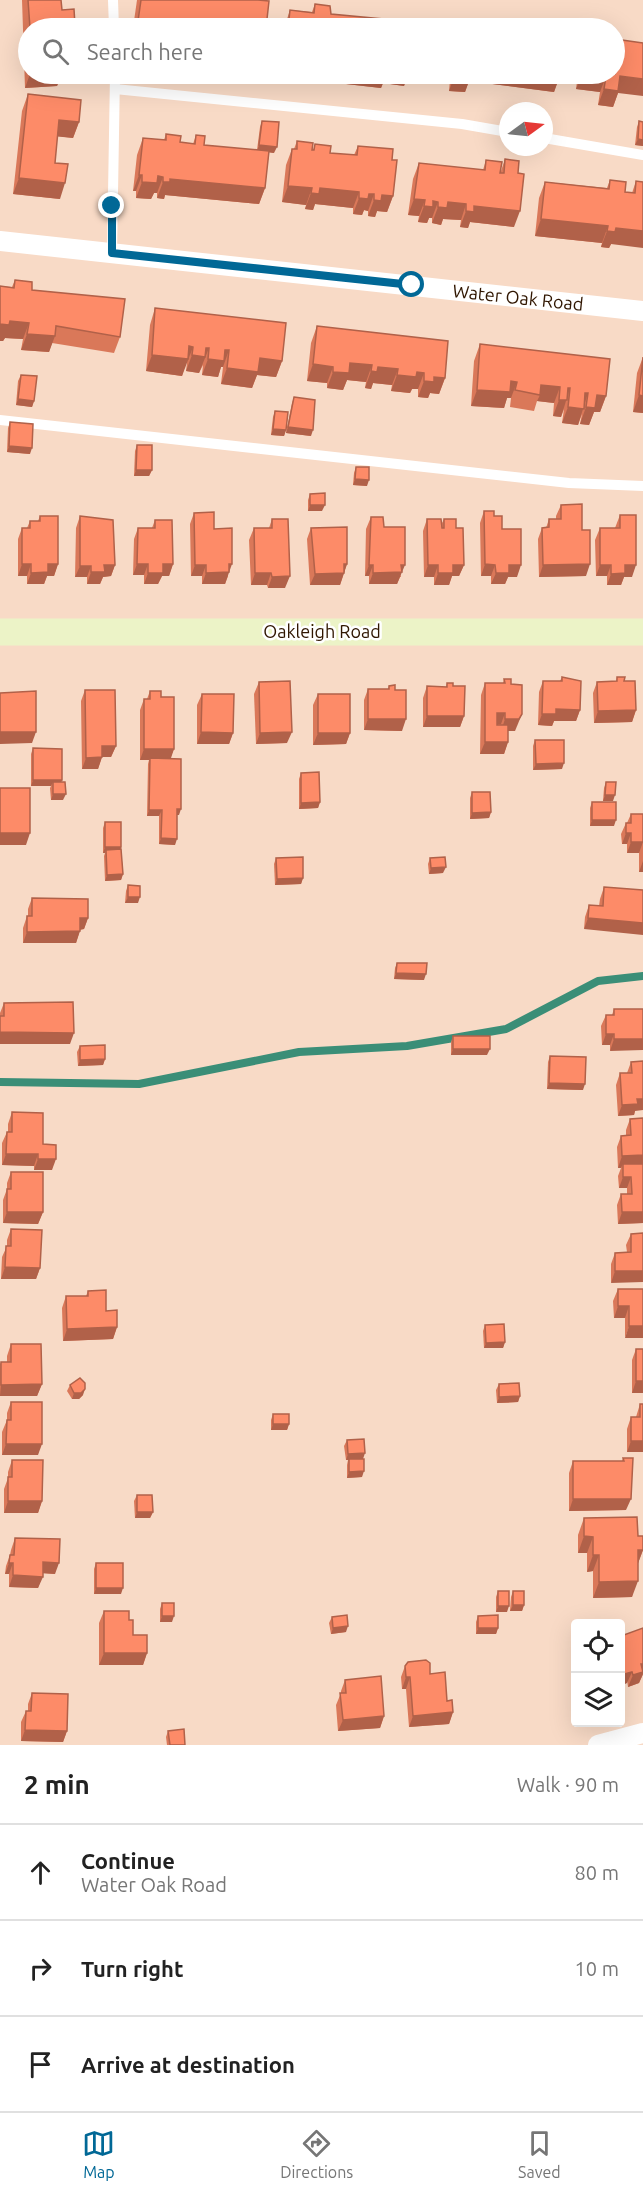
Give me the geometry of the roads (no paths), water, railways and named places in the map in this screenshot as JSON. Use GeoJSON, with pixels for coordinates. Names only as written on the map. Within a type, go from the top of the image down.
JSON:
{"type":"FeatureCollection","features":[{"type":"Feature","properties":{"kind":"street","name":"Water Oak Road"},"geometry":{"type":"LineString","coordinates":[[0,241],[643,311]]}},
{"type":"Feature","properties":{"kind":"street","name":"Oakleigh Road"},"geometry":{"type":"LineString","coordinates":[[0,632],[643,632]]}},
{"type":"Feature","properties":{"kind":"street"},"geometry":{"type":"LineString","coordinates":[[598,1745],[643,1733]]}},
{"type":"Feature","properties":{"kind":"lane"},"geometry":{"type":"LineString","coordinates":[[113,0],[114,18]]}},
{"type":"Feature","properties":{"kind":"lane"},"geometry":{"type":"LineString","coordinates":[[112,253],[115,84]]}},
{"type":"Feature","properties":{"kind":"lane"},"geometry":{"type":"LineString","coordinates":[[115,88],[462,124],[499,130]]}},
{"type":"Feature","properties":{"kind":"lane"},"geometry":{"type":"LineString","coordinates":[[553,140],[643,155]]}},
{"type":"Feature","properties":{"kind":"lane"},"geometry":{"type":"LineString","coordinates":[[0,420],[558,482],[643,486]]}},
{"type":"Feature","properties":{"kind":"waterway"},"geometry":{"type":"LineString","coordinates":[[0,1082],[139,1084],[299,1052],[407,1046],[506,1029],[598,981],[643,976]]}}]}
